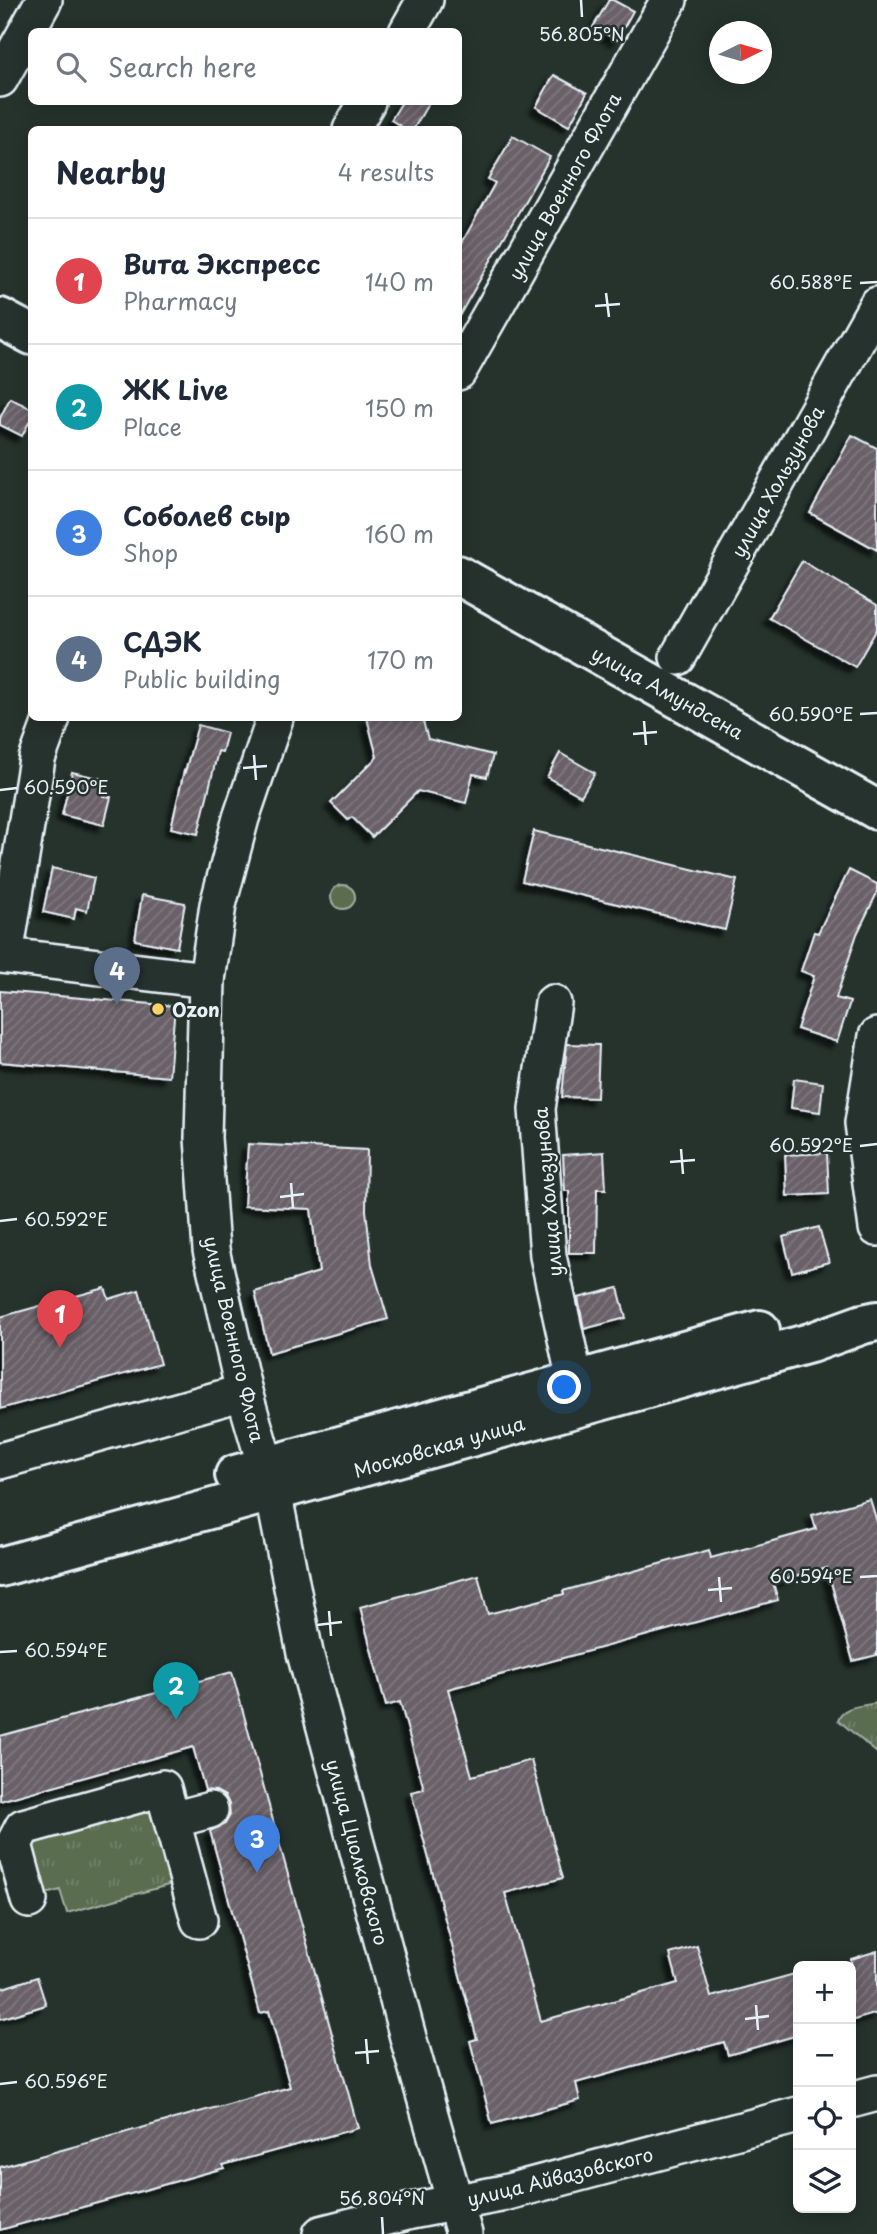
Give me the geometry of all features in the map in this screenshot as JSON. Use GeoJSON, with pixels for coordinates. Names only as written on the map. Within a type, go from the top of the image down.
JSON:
{"type":"FeatureCollection","features":[{"type":"Feature","properties":{"kind":"main road"},"geometry":{"type":"LineString","coordinates":[[0,318],[28,333]]}},
{"type":"Feature","properties":{"kind":"main road","name":"улица Амундсена"},"geometry":{"type":"LineString","coordinates":[[462,577],[877,810]]}},
{"type":"Feature","properties":{"kind":"main road","name":"Московская улица"},"geometry":{"type":"LineString","coordinates":[[0,1567],[575,1380],[877,1301]]}},
{"type":"Feature","properties":{"kind":"main road","name":"Московская улица"},"geometry":{"type":"LineString","coordinates":[[0,1541],[269,1479],[810,1343],[877,1321]]}},
{"type":"Feature","properties":{"kind":"street"},"geometry":{"type":"LineString","coordinates":[[28,28],[44,0]]}},
{"type":"Feature","properties":{"kind":"street"},"geometry":{"type":"LineString","coordinates":[[409,28],[425,0]]}},
{"type":"Feature","properties":{"kind":"street","name":"улица Военного Флота"},"geometry":{"type":"LineString","coordinates":[[462,365],[668,0]]}},
{"type":"Feature","properties":{"kind":"street"},"geometry":{"type":"LineString","coordinates":[[0,79],[28,29]]}},
{"type":"Feature","properties":{"kind":"street"},"geometry":{"type":"LineString","coordinates":[[353,126],[365,105]]}},
{"type":"Feature","properties":{"kind":"street","name":"улица Хользунова"},"geometry":{"type":"LineString","coordinates":[[678,657],[877,305]]}},
{"type":"Feature","properties":{"kind":"street"},"geometry":{"type":"LineString","coordinates":[[51,721],[37,759],[3,955],[207,980]]}},
{"type":"Feature","properties":{"kind":"street","name":"улица Военного Флота"},"geometry":{"type":"LineString","coordinates":[[269,1479],[244,1392],[211,1250],[203,1138],[207,980],[218,905],[241,818],[274,721]]}},
{"type":"Feature","properties":{"kind":"street","name":"улица Хользунова"},"geometry":{"type":"LineString","coordinates":[[552,1003],[537,1109],[548,1256],[575,1380]]}},
{"type":"Feature","properties":{"kind":"street"},"geometry":{"type":"LineString","coordinates":[[877,1036],[863,1123],[877,1228]]}},
{"type":"Feature","properties":{"kind":"street"},"geometry":{"type":"LineString","coordinates":[[0,1461],[244,1392]]}},
{"type":"Feature","properties":{"kind":"street","name":"улица Циолковского"},"geometry":{"type":"LineString","coordinates":[[269,1479],[312,1677],[439,2151],[464,2234]]}},
{"type":"Feature","properties":{"kind":"street"},"geometry":{"type":"LineString","coordinates":[[29,1900],[14,1844],[23,1827],[163,1788],[199,1920]]}},
{"type":"Feature","properties":{"kind":"street"},"geometry":{"type":"LineString","coordinates":[[172,1821],[210,1810]]}},
{"type":"Feature","properties":{"kind":"street"},"geometry":{"type":"LineString","coordinates":[[856,2099],[877,2093]]}},
{"type":"Feature","properties":{"kind":"street","name":"улица Айвазовского"},"geometry":{"type":"LineString","coordinates":[[321,2234],[456,2201],[500,2194],[793,2116]]}},
{"type":"Feature","properties":{"kind":"green space"},"geometry":{"type":"Polygon","coordinates":[[[343,885],[352,888],[355,897],[352,906],[343,909],[334,906],[331,897],[334,888],[343,885]]]}},
{"type":"Feature","properties":{"kind":"green space"},"geometry":{"type":"Polygon","coordinates":[[[877,1703],[877,1753],[838,1720],[844,1711],[877,1703]]]}},
{"type":"Feature","properties":{"kind":"green space"},"geometry":{"type":"Polygon","coordinates":[[[151,1810],[172,1884],[67,1913],[60,1890],[36,1897],[21,1845],[151,1810]]]}},
{"type":"Feature","properties":{"kind":"building"},"geometry":{"type":"Polygon","coordinates":[[[609,0],[633,11],[617,40],[593,27],[609,0]]]}},
{"type":"Feature","properties":{"kind":"building"},"geometry":{"type":"Polygon","coordinates":[[[554,75],[587,93],[569,126],[536,107],[554,75]]]}},
{"type":"Feature","properties":{"kind":"building"},"geometry":{"type":"Polygon","coordinates":[[[400,105],[427,105],[415,126],[401,126],[391,120],[400,105]]]}},
{"type":"Feature","properties":{"kind":"building"},"geometry":{"type":"Polygon","coordinates":[[[513,136],[550,157],[462,311],[462,243],[495,183],[488,179],[513,136]]]}},
{"type":"Feature","properties":{"kind":"building"},"geometry":{"type":"Polygon","coordinates":[[[10,398],[28,407],[28,425],[22,436],[0,425],[0,418],[10,398]]]}},
{"type":"Feature","properties":{"kind":"building"},"geometry":{"type":"Polygon","coordinates":[[[852,435],[877,448],[877,550],[810,513],[852,435]]]}},
{"type":"Feature","properties":{"kind":"building"},"geometry":{"type":"Polygon","coordinates":[[[802,561],[877,605],[877,629],[855,667],[769,618],[802,561]]]}},
{"type":"Feature","properties":{"kind":"building"},"geometry":{"type":"Polygon","coordinates":[[[368,721],[423,721],[428,739],[493,755],[487,777],[473,774],[466,803],[418,791],[372,837],[352,817],[348,820],[331,803],[377,757],[368,721]]]}},
{"type":"Feature","properties":{"kind":"building"},"geometry":{"type":"Polygon","coordinates":[[[198,725],[227,733],[222,752],[218,751],[198,834],[171,828],[198,725]]]}},
{"type":"Feature","properties":{"kind":"building"},"geometry":{"type":"Polygon","coordinates":[[[560,753],[595,773],[581,796],[547,777],[560,753]]]}},
{"type":"Feature","properties":{"kind":"building"},"geometry":{"type":"Polygon","coordinates":[[[72,772],[107,780],[103,796],[111,797],[104,825],[62,815],[72,772]]]}},
{"type":"Feature","properties":{"kind":"building"},"geometry":{"type":"Polygon","coordinates":[[[534,831],[737,880],[725,930],[522,881],[534,831]]]}},
{"type":"Feature","properties":{"kind":"building"},"geometry":{"type":"Polygon","coordinates":[[[52,868],[94,878],[87,911],[76,908],[74,919],[43,912],[52,868]]]}},
{"type":"Feature","properties":{"kind":"building"},"geometry":{"type":"Polygon","coordinates":[[[849,870],[877,884],[877,893],[857,934],[836,998],[850,1002],[837,1042],[797,1029],[814,976],[801,971],[814,932],[818,933],[849,870]]]}},
{"type":"Feature","properties":{"kind":"building"},"geometry":{"type":"Polygon","coordinates":[[[142,895],[185,903],[177,948],[135,940],[142,895]]]}},
{"type":"Feature","properties":{"kind":"building"},"geometry":{"type":"Polygon","coordinates":[[[0,991],[175,1006],[169,1077],[0,1062],[0,991]]]}},
{"type":"Feature","properties":{"kind":"building"},"geometry":{"type":"Polygon","coordinates":[[[567,1044],[599,1045],[597,1098],[562,1097],[567,1044]]]}},
{"type":"Feature","properties":{"kind":"building"},"geometry":{"type":"Polygon","coordinates":[[[794,1079],[823,1083],[820,1112],[791,1108],[794,1079]]]}},
{"type":"Feature","properties":{"kind":"building"},"geometry":{"type":"Polygon","coordinates":[[[248,1144],[367,1150],[366,1210],[372,1265],[388,1319],[269,1353],[255,1292],[319,1272],[311,1209],[244,1206],[248,1144]]]}},
{"type":"Feature","properties":{"kind":"building"},"geometry":{"type":"Polygon","coordinates":[[[604,1152],[606,1189],[597,1189],[596,1253],[569,1253],[569,1191],[565,1191],[563,1155],[604,1152]]]}},
{"type":"Feature","properties":{"kind":"building"},"geometry":{"type":"Polygon","coordinates":[[[827,1153],[829,1194],[787,1196],[785,1155],[827,1153]]]}},
{"type":"Feature","properties":{"kind":"building"},"geometry":{"type":"Polygon","coordinates":[[[819,1227],[829,1262],[792,1272],[783,1237],[819,1227]]]}},
{"type":"Feature","properties":{"kind":"building"},"geometry":{"type":"Polygon","coordinates":[[[105,1288],[109,1299],[139,1290],[160,1364],[0,1409],[0,1317],[105,1288]]]}},
{"type":"Feature","properties":{"kind":"building"},"geometry":{"type":"Polygon","coordinates":[[[618,1288],[626,1318],[584,1329],[578,1298],[618,1288]]]}},
{"type":"Feature","properties":{"kind":"building"},"geometry":{"type":"Polygon","coordinates":[[[870,1499],[877,1522],[877,1655],[853,1661],[827,1568],[773,1583],[778,1600],[448,1689],[472,1776],[531,1760],[563,1878],[505,1893],[541,2021],[678,1983],[670,1954],[697,1946],[711,1997],[793,1974],[793,2036],[728,2055],[724,2042],[576,2083],[580,2100],[492,2124],[470,2041],[477,2039],[411,1792],[424,1789],[400,1702],[386,1706],[360,1607],[478,1575],[488,1614],[709,1550],[711,1558],[816,1529],[812,1515],[870,1499]]]}},
{"type":"Feature","properties":{"kind":"building"},"geometry":{"type":"Polygon","coordinates":[[[232,1672],[358,2128],[0,2230],[0,2167],[290,2087],[269,2011],[260,2013],[210,1831],[225,1824],[230,1815],[229,1804],[225,1796],[216,1791],[205,1790],[193,1747],[0,1801],[0,1736],[232,1672]]]}},
{"type":"Feature","properties":{"kind":"building"},"geometry":{"type":"Polygon","coordinates":[[[877,1951],[877,2013],[856,2019],[856,1961],[851,1959],[877,1951]]]}},
{"type":"Feature","properties":{"kind":"building"},"geometry":{"type":"Polygon","coordinates":[[[37,1977],[46,2005],[0,2019],[0,1989],[37,1977]]]}},
{"type":"Feature","properties":{"kind":"place","name":"СДЭК"},"geometry":{"type":"Point","coordinates":[117,1005]}},
{"type":"Feature","properties":{"kind":"place","name":"Ozon"},"geometry":{"type":"Point","coordinates":[158,1009]}},
{"type":"Feature","properties":{"kind":"place","name":"Вита Экспресс"},"geometry":{"type":"Point","coordinates":[60,1348]}},
{"type":"Feature","properties":{"kind":"place","name":"ЖК Live"},"geometry":{"type":"Point","coordinates":[176,1720]}},
{"type":"Feature","properties":{"kind":"place","name":"Соболев сыр"},"geometry":{"type":"Point","coordinates":[257,1873]}}]}
